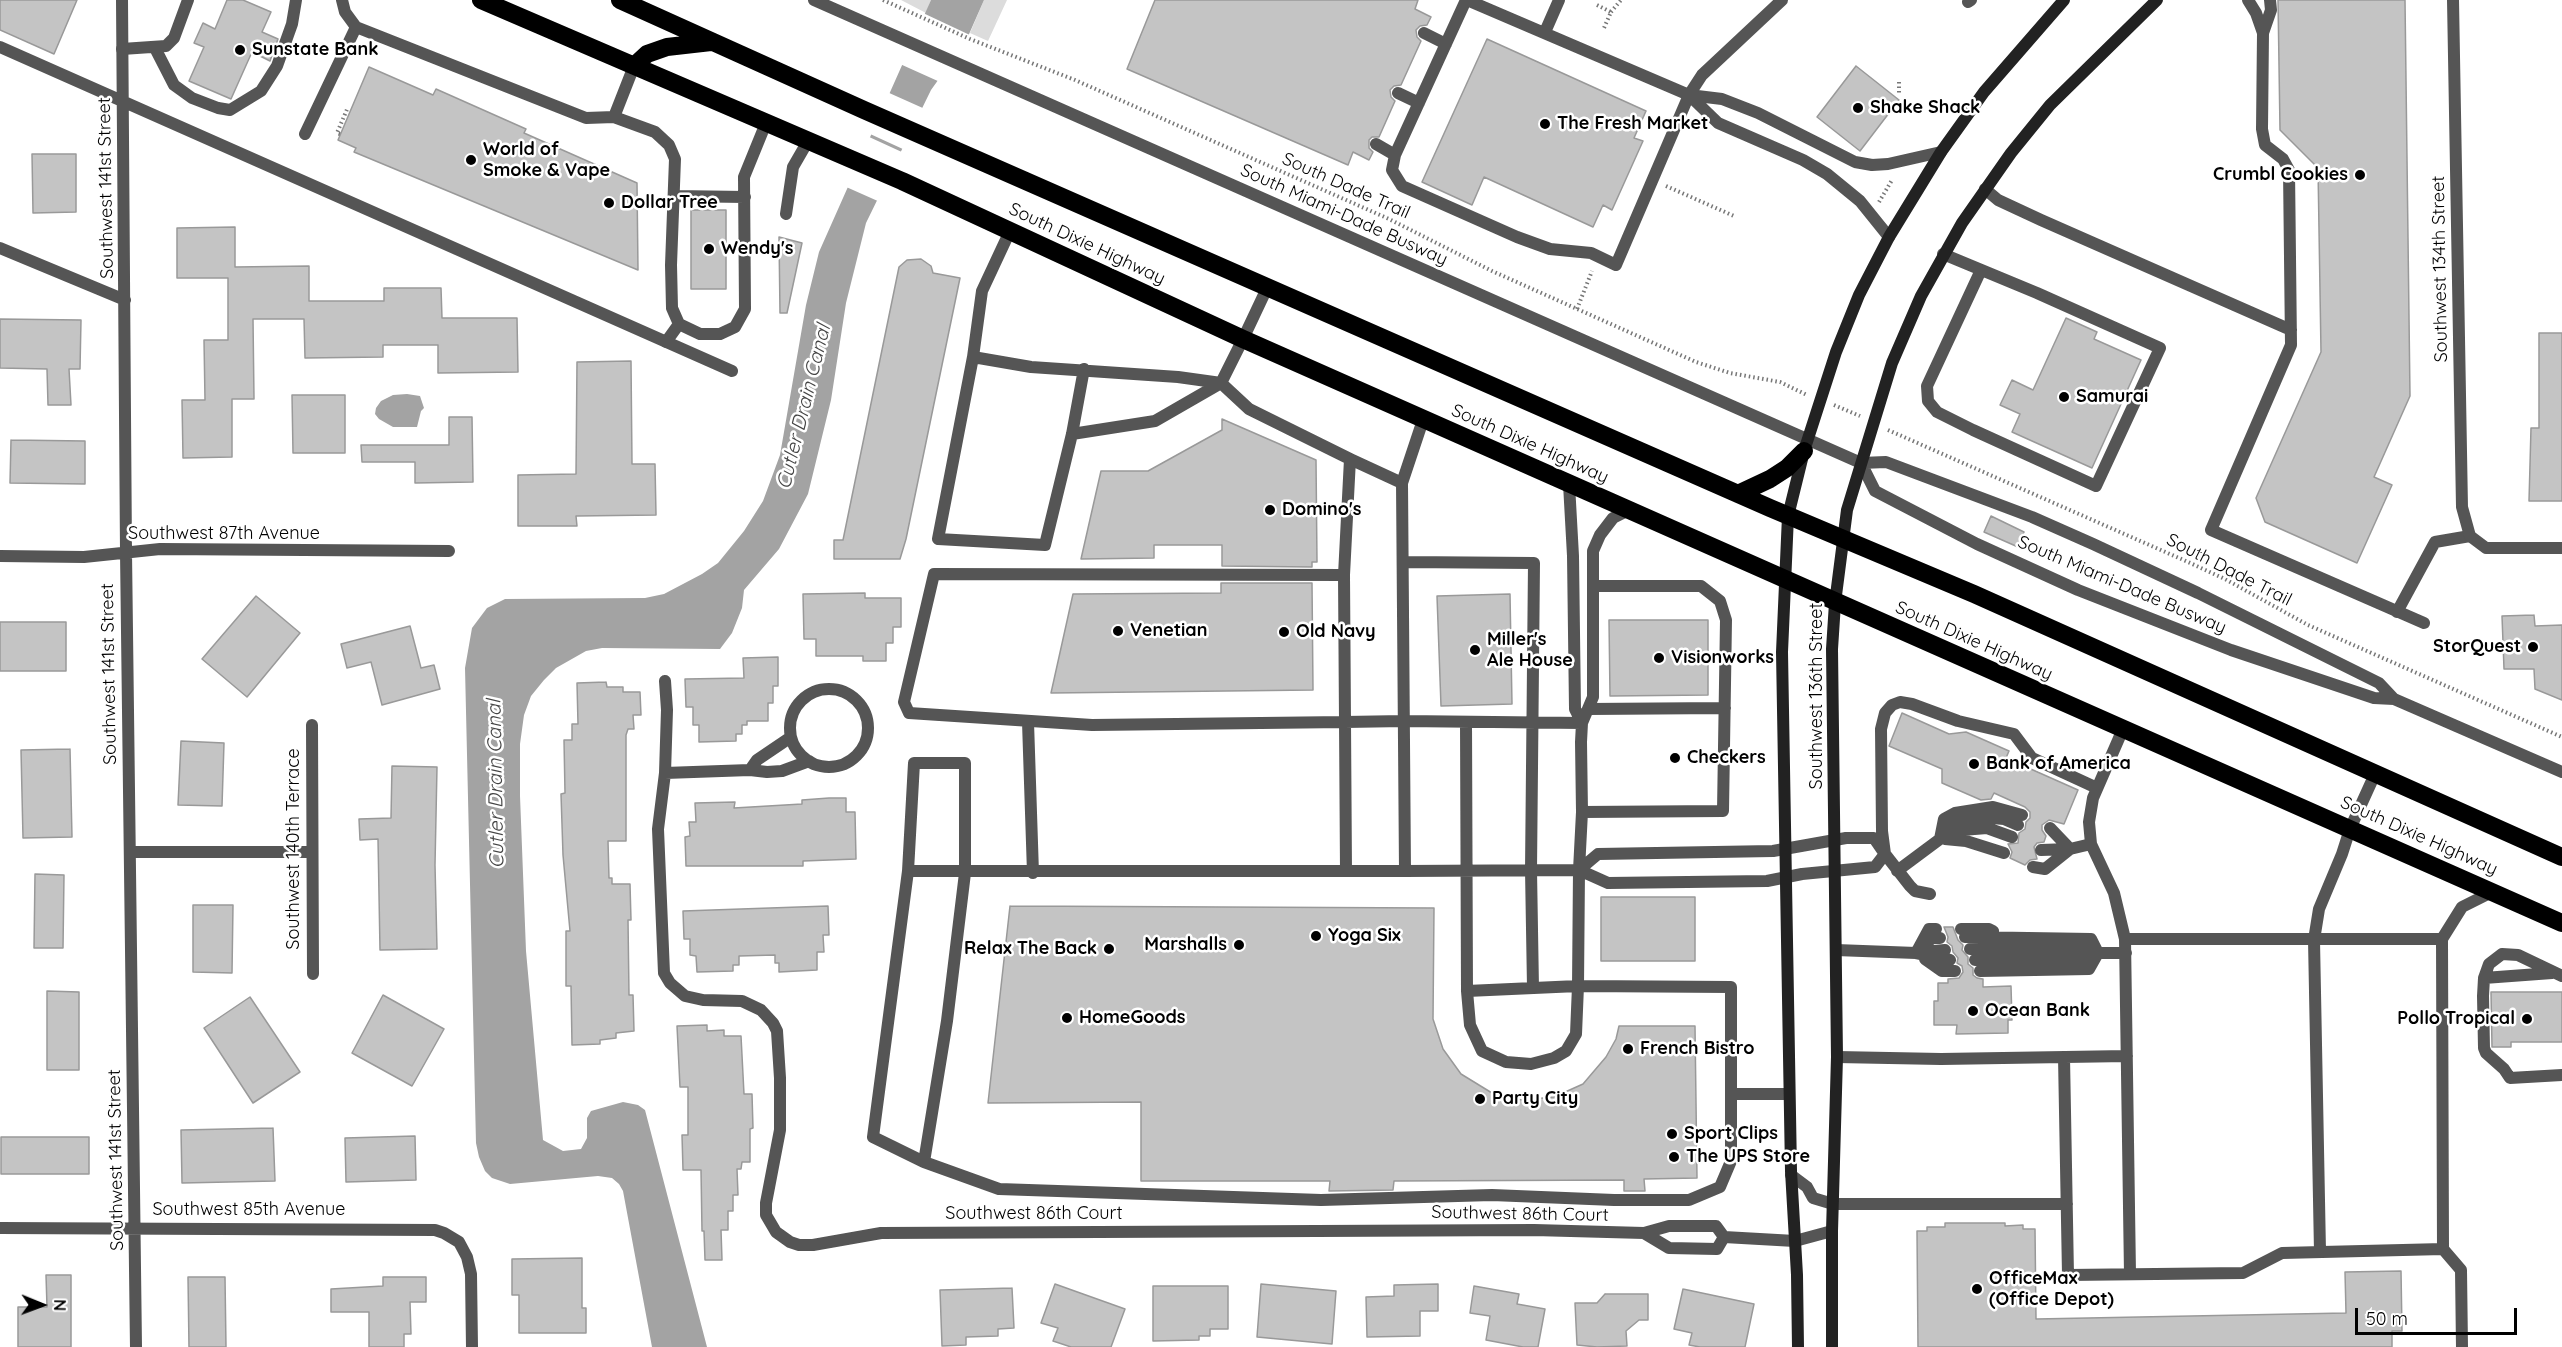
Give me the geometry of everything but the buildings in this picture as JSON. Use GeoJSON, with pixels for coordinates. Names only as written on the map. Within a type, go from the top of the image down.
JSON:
{"type":"FeatureCollection","features":[{"type":"Feature","properties":{"kind":"highway","name":"South Dixie Highway"},"geometry":{"type":"LineString","coordinates":[[482,0],[902,181],[1423,420],[2562,923]]}},
{"type":"Feature","properties":{"kind":"highway","name":"South Dixie Highway"},"geometry":{"type":"LineString","coordinates":[[620,0],[864,110],[1788,516],[1974,594],[2562,857]]}},
{"type":"Feature","properties":{"kind":"highway"},"geometry":{"type":"LineString","coordinates":[[634,66],[647,54],[667,47],[713,42]]}},
{"type":"Feature","properties":{"kind":"highway"},"geometry":{"type":"LineString","coordinates":[[1738,494],[1770,479],[1806,445]]}},
{"type":"Feature","properties":{"kind":"street","name":"Southwest 141st Street"},"geometry":{"type":"LineString","coordinates":[[122,0],[136,1347]]}},
{"type":"Feature","properties":{"kind":"street"},"geometry":{"type":"LineString","coordinates":[[122,50],[165,46],[174,38],[188,0]]}},
{"type":"Feature","properties":{"kind":"street"},"geometry":{"type":"LineString","coordinates":[[155,48],[174,85],[192,98],[230,110],[261,91],[276,66],[292,24],[296,0]]}},
{"type":"Feature","properties":{"kind":"street"},"geometry":{"type":"LineString","coordinates":[[342,0],[345,12],[356,27],[586,118],[614,117],[655,132],[669,145],[675,159],[672,308],[679,324],[700,334],[720,334],[735,327],[745,309],[744,177],[766,123]]}},
{"type":"Feature","properties":{"kind":"street","name":"South Miami-Dade Busway"},"geometry":{"type":"LineString","coordinates":[[813,0],[1806,445],[1861,463],[1886,462],[1964,490],[2093,544],[2198,593],[2379,683],[2394,699]]}},
{"type":"Feature","properties":{"kind":"street"},"geometry":{"type":"LineString","coordinates":[[1782,0],[1702,75],[1689,95],[1616,265],[1592,253],[1550,249],[1402,186],[1392,170],[1395,155],[1466,0],[1689,95],[1722,99],[1758,113],[1854,162],[1872,165],[1887,164],[1941,152]]}},
{"type":"Feature","properties":{"kind":"street"},"geometry":{"type":"LineString","coordinates":[[1545,32],[1559,0]]}},
{"type":"Feature","properties":{"kind":"street","name":"Southwest 136th Street"},"geometry":{"type":"LineString","coordinates":[[1798,1347],[1789,1094],[1782,652],[1783,579],[1788,516],[1806,445],[1836,352],[1859,295],[1890,237],[1941,152],[1984,92],[2064,0]]}},
{"type":"Feature","properties":{"kind":"street","name":"Southwest 136th Street"},"geometry":{"type":"LineString","coordinates":[[1832,1347],[1832,1231],[1837,1057],[1832,649],[1835,603],[1847,510],[1892,363],[1917,305],[1943,254],[1985,189],[2050,105],[2157,0]]}},
{"type":"Feature","properties":{"kind":"street"},"geometry":{"type":"LineString","coordinates":[[2248,0],[2256,13],[2263,33]]}},
{"type":"Feature","properties":{"kind":"street"},"geometry":{"type":"LineString","coordinates":[[2270,0],[2271,10],[2263,33],[2262,129],[2265,145],[2283,159],[2289,170],[2291,345],[2211,530],[2424,623]]}},
{"type":"Feature","properties":{"kind":"street","name":"Southwest 134th Street"},"geometry":{"type":"LineString","coordinates":[[2453,0],[2462,507],[2470,536]]}},
{"type":"Feature","properties":{"kind":"street"},"geometry":{"type":"LineString","coordinates":[[305,134],[356,27]]}},
{"type":"Feature","properties":{"kind":"street"},"geometry":{"type":"LineString","coordinates":[[1424,33],[1446,44]]}},
{"type":"Feature","properties":{"kind":"street"},"geometry":{"type":"LineString","coordinates":[[0,47],[732,371]]}},
{"type":"Feature","properties":{"kind":"street"},"geometry":{"type":"LineString","coordinates":[[614,117],[634,66]]}},
{"type":"Feature","properties":{"kind":"street"},"geometry":{"type":"LineString","coordinates":[[1398,93],[1419,103]]}},
{"type":"Feature","properties":{"kind":"street"},"geometry":{"type":"LineString","coordinates":[[1689,95],[1718,123],[1803,160],[1827,174],[1860,201],[1890,237]]}},
{"type":"Feature","properties":{"kind":"street"},"geometry":{"type":"LineString","coordinates":[[786,214],[793,167],[807,141]]}},
{"type":"Feature","properties":{"kind":"street"},"geometry":{"type":"LineString","coordinates":[[1376,144],[1395,155]]}},
{"type":"Feature","properties":{"kind":"street"},"geometry":{"type":"LineString","coordinates":[[1985,189],[1998,200],[2041,220],[2291,330]]}},
{"type":"Feature","properties":{"kind":"street"},"geometry":{"type":"LineString","coordinates":[[674,196],[745,197]]}},
{"type":"Feature","properties":{"kind":"street"},"geometry":{"type":"LineString","coordinates":[[1010,231],[982,291],[973,357],[938,539],[1045,545],[1072,434],[1084,369]]}},
{"type":"Feature","properties":{"kind":"street"},"geometry":{"type":"LineString","coordinates":[[0,248],[125,300]]}},
{"type":"Feature","properties":{"kind":"street"},"geometry":{"type":"LineString","coordinates":[[1943,254],[1981,270],[2160,348],[2096,486],[1937,412],[1928,401],[1928,386],[1981,270]]}},
{"type":"Feature","properties":{"kind":"street"},"geometry":{"type":"LineString","coordinates":[[1072,434],[1155,421],[1221,384],[1268,286]]}},
{"type":"Feature","properties":{"kind":"street"},"geometry":{"type":"LineString","coordinates":[[666,342],[679,324]]}},
{"type":"Feature","properties":{"kind":"street"},"geometry":{"type":"LineString","coordinates":[[973,357],[1031,366],[1178,376],[1221,384],[1249,409],[1402,483]]}},
{"type":"Feature","properties":{"kind":"street"},"geometry":{"type":"LineString","coordinates":[[1405,870],[1402,483],[1423,420]]}},
{"type":"Feature","properties":{"kind":"street"},"geometry":{"type":"LineString","coordinates":[[1346,871],[1344,575],[1350,459]]}},
{"type":"Feature","properties":{"kind":"street","name":"South Miami-Dade Busway"},"geometry":{"type":"LineString","coordinates":[[1861,463],[1875,491],[1977,544],[2078,590],[2231,650],[2374,698],[2394,699],[2562,772]]}},
{"type":"Feature","properties":{"kind":"street"},"geometry":{"type":"LineString","coordinates":[[1569,484],[1573,556],[1575,709],[1582,723]]}},
{"type":"Feature","properties":{"kind":"street"},"geometry":{"type":"LineString","coordinates":[[1466,722],[1467,991],[1470,1025],[1482,1051],[1506,1062],[1531,1064],[1554,1058],[1566,1051],[1576,1034],[1582,723],[1593,697],[1593,552],[1600,535],[1613,518],[1629,510]]}},
{"type":"Feature","properties":{"kind":"street"},"geometry":{"type":"LineString","coordinates":[[2397,612],[2435,542],[2470,536],[2486,548],[2562,548]]}},
{"type":"Feature","properties":{"kind":"street","name":"Southwest 87th Avenue"},"geometry":{"type":"LineString","coordinates":[[0,556],[84,557],[160,549],[449,551]]}},
{"type":"Feature","properties":{"kind":"street"},"geometry":{"type":"LineString","coordinates":[[1403,562],[1534,562],[1531,870],[1533,988]]}},
{"type":"Feature","properties":{"kind":"street"},"geometry":{"type":"LineString","coordinates":[[1344,575],[934,574],[904,702],[909,713],[1092,725],[1404,721],[1582,723]]}},
{"type":"Feature","properties":{"kind":"street"},"geometry":{"type":"LineString","coordinates":[[1582,812],[1723,811],[1726,620],[1720,601],[1711,591],[1701,586],[1594,586]]}},
{"type":"Feature","properties":{"kind":"street","name":"Southwest 86th Court"},"geometry":{"type":"LineString","coordinates":[[665,681],[667,710],[665,773],[658,829],[664,972],[670,983],[685,996],[704,1000],[741,1000],[761,1010],[777,1031],[780,1130],[766,1203],[766,1215],[776,1232],[790,1242],[799,1245],[813,1245],[881,1233],[1534,1230],[1644,1233],[1669,1226],[1716,1226],[1724,1237],[1795,1241],[1832,1231]]}},
{"type":"Feature","properties":{"kind":"street"},"geometry":{"type":"LineString","coordinates":[[826,689],[839,690],[851,696],[861,705],[866,717],[868,731],[865,744],[858,755],[847,763],[834,767],[821,766],[808,761],[801,755],[791,737],[790,724],[794,711],[802,700],[826,689]]}},
{"type":"Feature","properties":{"kind":"street"},"geometry":{"type":"LineString","coordinates":[[908,871],[1033,873],[1578,870],[1608,883],[1767,881],[1835,870],[1875,867],[1885,854],[1882,831],[1881,729],[1885,713],[1896,703],[1905,702],[1958,721],[2014,734],[2032,758],[2097,788]]}},
{"type":"Feature","properties":{"kind":"street"},"geometry":{"type":"LineString","coordinates":[[1588,709],[1725,708]]}},
{"type":"Feature","properties":{"kind":"street"},"geometry":{"type":"LineString","coordinates":[[1028,722],[1033,873]]}},
{"type":"Feature","properties":{"kind":"street","name":"Southwest 140th Terrace"},"geometry":{"type":"LineString","coordinates":[[312,725],[313,974]]}},
{"type":"Feature","properties":{"kind":"street"},"geometry":{"type":"LineString","coordinates":[[2123,729],[2093,798],[2089,822],[2091,844],[2114,893],[2125,939],[2130,1274]]}},
{"type":"Feature","properties":{"kind":"street"},"geometry":{"type":"LineString","coordinates":[[750,770],[763,754],[791,737]]}},
{"type":"Feature","properties":{"kind":"street"},"geometry":{"type":"LineString","coordinates":[[665,773],[782,771],[808,761]]}},
{"type":"Feature","properties":{"kind":"street"},"geometry":{"type":"LineString","coordinates":[[924,1162],[947,1021],[965,873],[965,763],[914,763],[908,871],[873,1137],[924,1162],[999,1189],[1321,1200],[1492,1195],[1614,1200],[1689,1200],[1720,1187],[1731,1161],[1731,987],[1578,986],[1467,991]]}},
{"type":"Feature","properties":{"kind":"street"},"geometry":{"type":"LineString","coordinates":[[2320,1252],[2314,940],[2319,909],[2350,829],[2375,774]]}},
{"type":"Feature","properties":{"kind":"street"},"geometry":{"type":"LineString","coordinates":[[1940,839],[1949,827],[1981,817],[2020,820]]}},
{"type":"Feature","properties":{"kind":"street"},"geometry":{"type":"LineString","coordinates":[[1898,871],[1940,839],[1962,830],[1979,827],[1994,829],[2012,837]]}},
{"type":"Feature","properties":{"kind":"street"},"geometry":{"type":"LineString","coordinates":[[2048,832],[2070,849]]}},
{"type":"Feature","properties":{"kind":"street"},"geometry":{"type":"LineString","coordinates":[[1578,870],[1598,854],[1773,851],[1846,838],[1874,838],[1915,891],[1930,894]]}},
{"type":"Feature","properties":{"kind":"street"},"geometry":{"type":"LineString","coordinates":[[1940,839],[1966,841],[2004,853]]}},
{"type":"Feature","properties":{"kind":"street"},"geometry":{"type":"LineString","coordinates":[[2041,850],[2070,849],[2091,844]]}},
{"type":"Feature","properties":{"kind":"street"},"geometry":{"type":"LineString","coordinates":[[2033,867],[2045,869],[2070,849]]}},
{"type":"Feature","properties":{"kind":"street"},"geometry":{"type":"LineString","coordinates":[[130,852],[312,852]]}},
{"type":"Feature","properties":{"kind":"street"},"geometry":{"type":"LineString","coordinates":[[2462,1347],[2461,1270],[2443,1249],[2442,939],[2462,907],[2492,892]]}},
{"type":"Feature","properties":{"kind":"street"},"geometry":{"type":"LineString","coordinates":[[1929,930],[1945,950],[1942,971],[1916,953],[1929,930]]}},
{"type":"Feature","properties":{"kind":"street"},"geometry":{"type":"LineString","coordinates":[[1970,949],[2001,937],[2091,939],[2098,953]]}},
{"type":"Feature","properties":{"kind":"street"},"geometry":{"type":"LineString","coordinates":[[2125,939],[2442,939]]}},
{"type":"Feature","properties":{"kind":"street"},"geometry":{"type":"LineString","coordinates":[[1970,949],[2088,948],[2098,953],[2126,953]]}},
{"type":"Feature","properties":{"kind":"street"},"geometry":{"type":"LineString","coordinates":[[1970,949],[2089,969],[2098,953]]}},
{"type":"Feature","properties":{"kind":"street"},"geometry":{"type":"LineString","coordinates":[[1836,950],[1916,953],[1945,950]]}},
{"type":"Feature","properties":{"kind":"street"},"geometry":{"type":"LineString","coordinates":[[2557,975],[2518,955],[2506,953],[2498,955],[2491,961],[2484,978],[2484,1048],[2510,1078],[2562,1075]]}},
{"type":"Feature","properties":{"kind":"street"},"geometry":{"type":"LineString","coordinates":[[2484,978],[2557,975]]}},
{"type":"Feature","properties":{"kind":"street"},"geometry":{"type":"LineString","coordinates":[[1837,1057],[1941,1059],[2127,1056]]}},
{"type":"Feature","properties":{"kind":"street"},"geometry":{"type":"LineString","coordinates":[[2064,1057],[2068,1275],[2243,1273],[2282,1253],[2443,1249]]}},
{"type":"Feature","properties":{"kind":"street"},"geometry":{"type":"LineString","coordinates":[[1731,1094],[1789,1094]]}},
{"type":"Feature","properties":{"kind":"street"},"geometry":{"type":"LineString","coordinates":[[1791,1175],[1807,1187],[1814,1198],[1833,1204],[2067,1204]]}},
{"type":"Feature","properties":{"kind":"street","name":"Southwest 85th Avenue"},"geometry":{"type":"LineString","coordinates":[[0,1228],[424,1229],[444,1233],[459,1242],[470,1265],[472,1347]]}},
{"type":"Feature","properties":{"kind":"street"},"geometry":{"type":"LineString","coordinates":[[1644,1233],[1669,1248],[1717,1249],[1724,1237]]}},
{"type":"Feature","properties":{"kind":"path","name":"South Dade Trail"},"geometry":{"type":"LineString","coordinates":[[883,0],[970,39],[1076,80],[1413,230],[1477,264],[1707,367],[1780,382],[1798,391]]}},
{"type":"Feature","properties":{"kind":"path"},"geometry":{"type":"LineString","coordinates":[[1604,28],[1611,12],[1621,0]]}},
{"type":"Feature","properties":{"kind":"path"},"geometry":{"type":"LineString","coordinates":[[1597,5],[1611,12]]}},
{"type":"Feature","properties":{"kind":"path"},"geometry":{"type":"LineString","coordinates":[[1899,82],[1899,94]]}},
{"type":"Feature","properties":{"kind":"path"},"geometry":{"type":"LineString","coordinates":[[340,134],[337,133],[348,107]]}},
{"type":"Feature","properties":{"kind":"path"},"geometry":{"type":"LineString","coordinates":[[1878,202],[1895,176]]}},
{"type":"Feature","properties":{"kind":"path"},"geometry":{"type":"LineString","coordinates":[[1664,185],[1734,216]]}},
{"type":"Feature","properties":{"kind":"path"},"geometry":{"type":"LineString","coordinates":[[1577,309],[1593,268]]}},
{"type":"Feature","properties":{"kind":"path","name":"South Dade Trail"},"geometry":{"type":"LineString","coordinates":[[1884,428],[2188,562],[2232,583],[2308,625],[2562,737]]}},
{"type":"Feature","properties":{"kind":"path"},"geometry":{"type":"LineString","coordinates":[[2184,571],[2188,562]]}},
{"type":"Feature","properties":{"kind":"shaded area"},"geometry":{"type":"Polygon","coordinates":[[[901,0],[931,0],[926,13],[901,0]]]}},
{"type":"Feature","properties":{"kind":"shaded area"},"geometry":{"type":"Polygon","coordinates":[[[984,0],[1007,0],[988,41],[970,33],[984,0]]]}},
{"type":"Feature","properties":{"kind":"water","name":"Cutler Drain Canal"},"geometry":{"type":"Polygon","coordinates":[[[931,0],[984,0],[966,41],[931,90],[866,223],[846,303],[831,400],[808,494],[779,549],[744,590],[742,608],[732,633],[720,649],[602,648],[586,651],[556,668],[544,680],[531,696],[524,715],[520,744],[520,796],[526,951],[543,1140],[563,1151],[581,1149],[587,1138],[587,1118],[591,1111],[623,1102],[638,1105],[645,1110],[707,1347],[652,1347],[623,1191],[619,1184],[612,1178],[598,1176],[510,1184],[492,1178],[485,1171],[479,1157],[476,1143],[465,668],[472,628],[487,608],[505,599],[645,598],[664,594],[718,563],[744,531],[763,501],[780,455],[806,305],[819,252],[931,0]]]}},
{"type":"Feature","properties":{"kind":"water"},"geometry":{"type":"Polygon","coordinates":[[[393,395],[420,396],[424,408],[417,427],[393,427],[375,414],[381,401],[393,395]]]}},
{"type":"Feature","properties":{"kind":"pier"},"geometry":{"type":"Polygon","coordinates":[[[923,13],[972,36],[940,82],[900,64],[923,13]]]}},
{"type":"Feature","properties":{"kind":"pier"},"geometry":{"type":"Polygon","coordinates":[[[887,92],[925,109],[905,150],[868,133],[887,92]]]}},
{"type":"Feature","properties":{"kind":"pier"},"geometry":{"type":"Polygon","coordinates":[[[867,136],[904,153],[880,202],[844,186],[867,136]]]}},
{"type":"Feature","properties":{"kind":"place","name":"Sunstate Bank"},"geometry":{"type":"Point","coordinates":[240,50]}},
{"type":"Feature","properties":{"kind":"place","name":"Shake Shack"},"geometry":{"type":"Point","coordinates":[1858,108]}},
{"type":"Feature","properties":{"kind":"place","name":"The Fresh Market"},"geometry":{"type":"Point","coordinates":[1545,124]}},
{"type":"Feature","properties":{"kind":"place","name":"World of Smoke & Vape"},"geometry":{"type":"Point","coordinates":[471,160]}},
{"type":"Feature","properties":{"kind":"place","name":"Crumbl Cookies"},"geometry":{"type":"Point","coordinates":[2360,175]}},
{"type":"Feature","properties":{"kind":"place","name":"Dollar Tree"},"geometry":{"type":"Point","coordinates":[609,203]}},
{"type":"Feature","properties":{"kind":"place","name":"Wendy's"},"geometry":{"type":"Point","coordinates":[709,249]}},
{"type":"Feature","properties":{"kind":"place","name":"Samurai"},"geometry":{"type":"Point","coordinates":[2064,397]}},
{"type":"Feature","properties":{"kind":"place","name":"Domino's"},"geometry":{"type":"Point","coordinates":[1270,510]}},
{"type":"Feature","properties":{"kind":"place","name":"Venetian"},"geometry":{"type":"Point","coordinates":[1118,631]}},
{"type":"Feature","properties":{"kind":"place","name":"Old Navy"},"geometry":{"type":"Point","coordinates":[1284,632]}},
{"type":"Feature","properties":{"kind":"place","name":"StorQuest"},"geometry":{"type":"Point","coordinates":[2533,647]}},
{"type":"Feature","properties":{"kind":"place","name":"Miller's Ale House"},"geometry":{"type":"Point","coordinates":[1475,650]}},
{"type":"Feature","properties":{"kind":"place","name":"Visionworks"},"geometry":{"type":"Point","coordinates":[1659,658]}},
{"type":"Feature","properties":{"kind":"place","name":"Checkers"},"geometry":{"type":"Point","coordinates":[1675,758]}},
{"type":"Feature","properties":{"kind":"place","name":"Bank of America"},"geometry":{"type":"Point","coordinates":[1974,764]}},
{"type":"Feature","properties":{"kind":"place","name":"Yoga Six"},"geometry":{"type":"Point","coordinates":[1316,936]}},
{"type":"Feature","properties":{"kind":"place","name":"Marshalls"},"geometry":{"type":"Point","coordinates":[1239,945]}},
{"type":"Feature","properties":{"kind":"place","name":"Relax The Back"},"geometry":{"type":"Point","coordinates":[1109,949]}},
{"type":"Feature","properties":{"kind":"place","name":"Ocean Bank"},"geometry":{"type":"Point","coordinates":[1973,1011]}},
{"type":"Feature","properties":{"kind":"place","name":"HomeGoods"},"geometry":{"type":"Point","coordinates":[1067,1018]}},
{"type":"Feature","properties":{"kind":"place","name":"Pollo Tropical"},"geometry":{"type":"Point","coordinates":[2527,1019]}},
{"type":"Feature","properties":{"kind":"place","name":"French Bistro"},"geometry":{"type":"Point","coordinates":[1628,1049]}},
{"type":"Feature","properties":{"kind":"place","name":"Party City"},"geometry":{"type":"Point","coordinates":[1480,1099]}},
{"type":"Feature","properties":{"kind":"place","name":"Sport Clips"},"geometry":{"type":"Point","coordinates":[1672,1134]}},
{"type":"Feature","properties":{"kind":"place","name":"The UPS Store"},"geometry":{"type":"Point","coordinates":[1674,1157]}},
{"type":"Feature","properties":{"kind":"place","name":"OfficeMax (Office Depot)"},"geometry":{"type":"Point","coordinates":[1977,1289]}}]}
